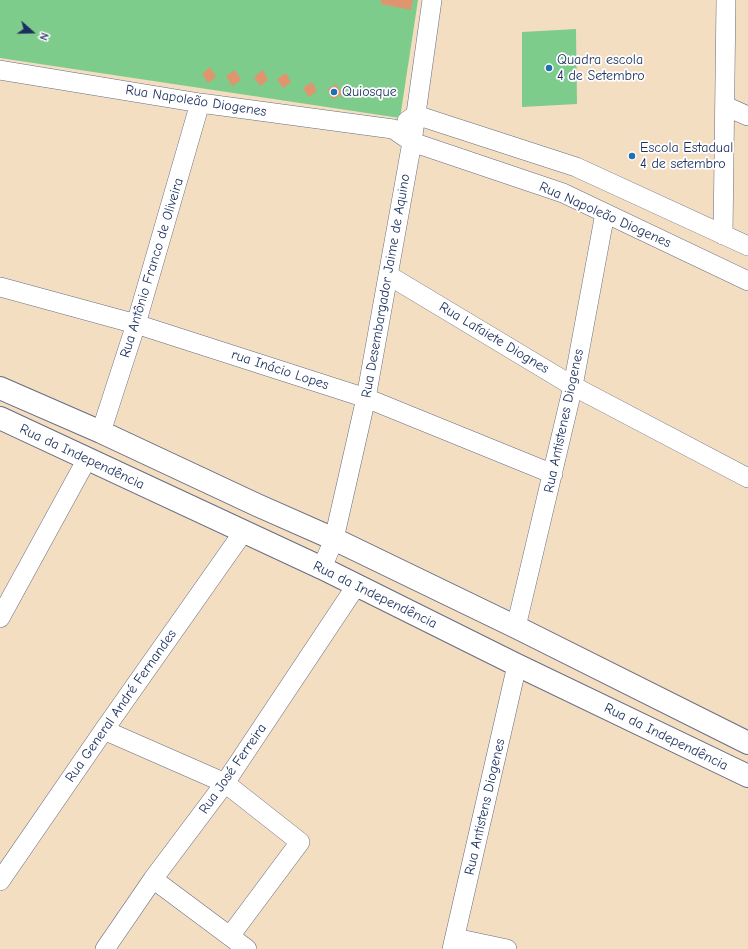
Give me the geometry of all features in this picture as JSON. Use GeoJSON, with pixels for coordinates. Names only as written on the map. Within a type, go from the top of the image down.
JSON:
{"type":"FeatureCollection","features":[{"type":"Feature","properties":{"kind":"highway","name":"Rua da Independência"},"geometry":{"type":"LineString","coordinates":[[0,388],[101,432],[250,502],[334,539],[748,743]]}},
{"type":"Feature","properties":{"kind":"highway","name":"Rua da Independência"},"geometry":{"type":"LineString","coordinates":[[0,418],[322,568],[517,665],[748,776]]}},
{"type":"Feature","properties":{"kind":"street","name":"Rua Desembargador Jaime de Aquino"},"geometry":{"type":"LineString","coordinates":[[322,568],[334,539],[366,398],[412,142],[432,0]]}},
{"type":"Feature","properties":{"kind":"street"},"geometry":{"type":"LineString","coordinates":[[723,235],[726,0]]}},
{"type":"Feature","properties":{"kind":"street","name":"Rua Napoleão Diogenes"},"geometry":{"type":"LineString","coordinates":[[0,70],[200,103],[393,129],[412,142],[563,193],[748,281]]}},
{"type":"Feature","properties":{"kind":"street","name":"Rua Antônio Franco de Oliveira"},"geometry":{"type":"LineString","coordinates":[[101,432],[136,324],[200,103]]}},
{"type":"Feature","properties":{"kind":"street"},"geometry":{"type":"LineString","coordinates":[[725,106],[748,116]]}},
{"type":"Feature","properties":{"kind":"street"},"geometry":{"type":"LineString","coordinates":[[393,129],[416,115]]}},
{"type":"Feature","properties":{"kind":"street","name":"Rua Napoleão Diogenes"},"geometry":{"type":"LineString","coordinates":[[416,115],[576,167],[748,246]]}},
{"type":"Feature","properties":{"kind":"street"},"geometry":{"type":"LineString","coordinates":[[563,193],[576,167]]}},
{"type":"Feature","properties":{"kind":"street","name":"Rua Antistenes Diogenes"},"geometry":{"type":"LineString","coordinates":[[516,628],[574,386],[605,213]]}},
{"type":"Feature","properties":{"kind":"street","name":"Rua Lafaiete Diognes"},"geometry":{"type":"LineString","coordinates":[[388,275],[574,386],[748,478]]}},
{"type":"Feature","properties":{"kind":"street","name":"rua Inácio Lopes"},"geometry":{"type":"LineString","coordinates":[[0,287],[136,324],[366,398],[553,474]]}},
{"type":"Feature","properties":{"kind":"street"},"geometry":{"type":"LineString","coordinates":[[0,618],[87,459]]}},
{"type":"Feature","properties":{"kind":"street","name":"Rua General André Fernandes"},"geometry":{"type":"LineString","coordinates":[[0,881],[244,531]]}},
{"type":"Feature","properties":{"kind":"street","name":"Rua José Ferreira"},"geometry":{"type":"LineString","coordinates":[[105,949],[153,879],[225,783],[356,586]]}},
{"type":"Feature","properties":{"kind":"street","name":"Rua Antistens Diogenes"},"geometry":{"type":"LineString","coordinates":[[453,944],[517,665]]}},
{"type":"Feature","properties":{"kind":"street"},"geometry":{"type":"LineString","coordinates":[[104,730],[225,783],[300,842],[230,936]]}},
{"type":"Feature","properties":{"kind":"street"},"geometry":{"type":"LineString","coordinates":[[153,879],[247,949]]}},
{"type":"Feature","properties":{"kind":"street"},"geometry":{"type":"LineString","coordinates":[[453,944],[507,949]]}},
{"type":"Feature","properties":{"kind":"green space"},"geometry":{"type":"Polygon","coordinates":[[[0,0],[418,0],[400,118],[0,58],[0,0]]]}},
{"type":"Feature","properties":{"kind":"green space","name":"Quadra escola 4 de Setembro"},"geometry":{"type":"Polygon","coordinates":[[[576,29],[577,104],[522,107],[522,32],[576,29]]]}},
{"type":"Feature","properties":{"kind":"building"},"geometry":{"type":"Polygon","coordinates":[[[381,0],[413,0],[411,10],[381,4],[381,0]]]}},
{"type":"Feature","properties":{"kind":"building"},"geometry":{"type":"Polygon","coordinates":[[[210,67],[216,77],[208,83],[202,74],[210,67]]]}},
{"type":"Feature","properties":{"kind":"building"},"geometry":{"type":"Polygon","coordinates":[[[235,70],[241,80],[232,86],[226,76],[235,70]]]}},
{"type":"Feature","properties":{"kind":"building"},"geometry":{"type":"Polygon","coordinates":[[[263,70],[268,80],[260,86],[254,77],[263,70]]]}},
{"type":"Feature","properties":{"kind":"building"},"geometry":{"type":"Polygon","coordinates":[[[286,73],[291,82],[283,88],[277,79],[286,73]]]}},
{"type":"Feature","properties":{"kind":"building","name":"Quiosque"},"geometry":{"type":"Polygon","coordinates":[[[312,82],[317,91],[309,97],[303,88],[312,82]]]}},
{"type":"Feature","properties":{"kind":"building","name":"Quiosque"},"geometry":{"type":"Polygon","coordinates":[[[336,84],[342,94],[333,99],[327,90],[336,84]]]}},
{"type":"Feature","properties":{"kind":"place","name":"Quadra escola 4 de Setembro"},"geometry":{"type":"Point","coordinates":[549,68]}},
{"type":"Feature","properties":{"kind":"place","name":"Quiosque"},"geometry":{"type":"Point","coordinates":[334,92]}},
{"type":"Feature","properties":{"kind":"place","name":"Escola Estadual 4 de setembro"},"geometry":{"type":"Point","coordinates":[632,156]}}]}
